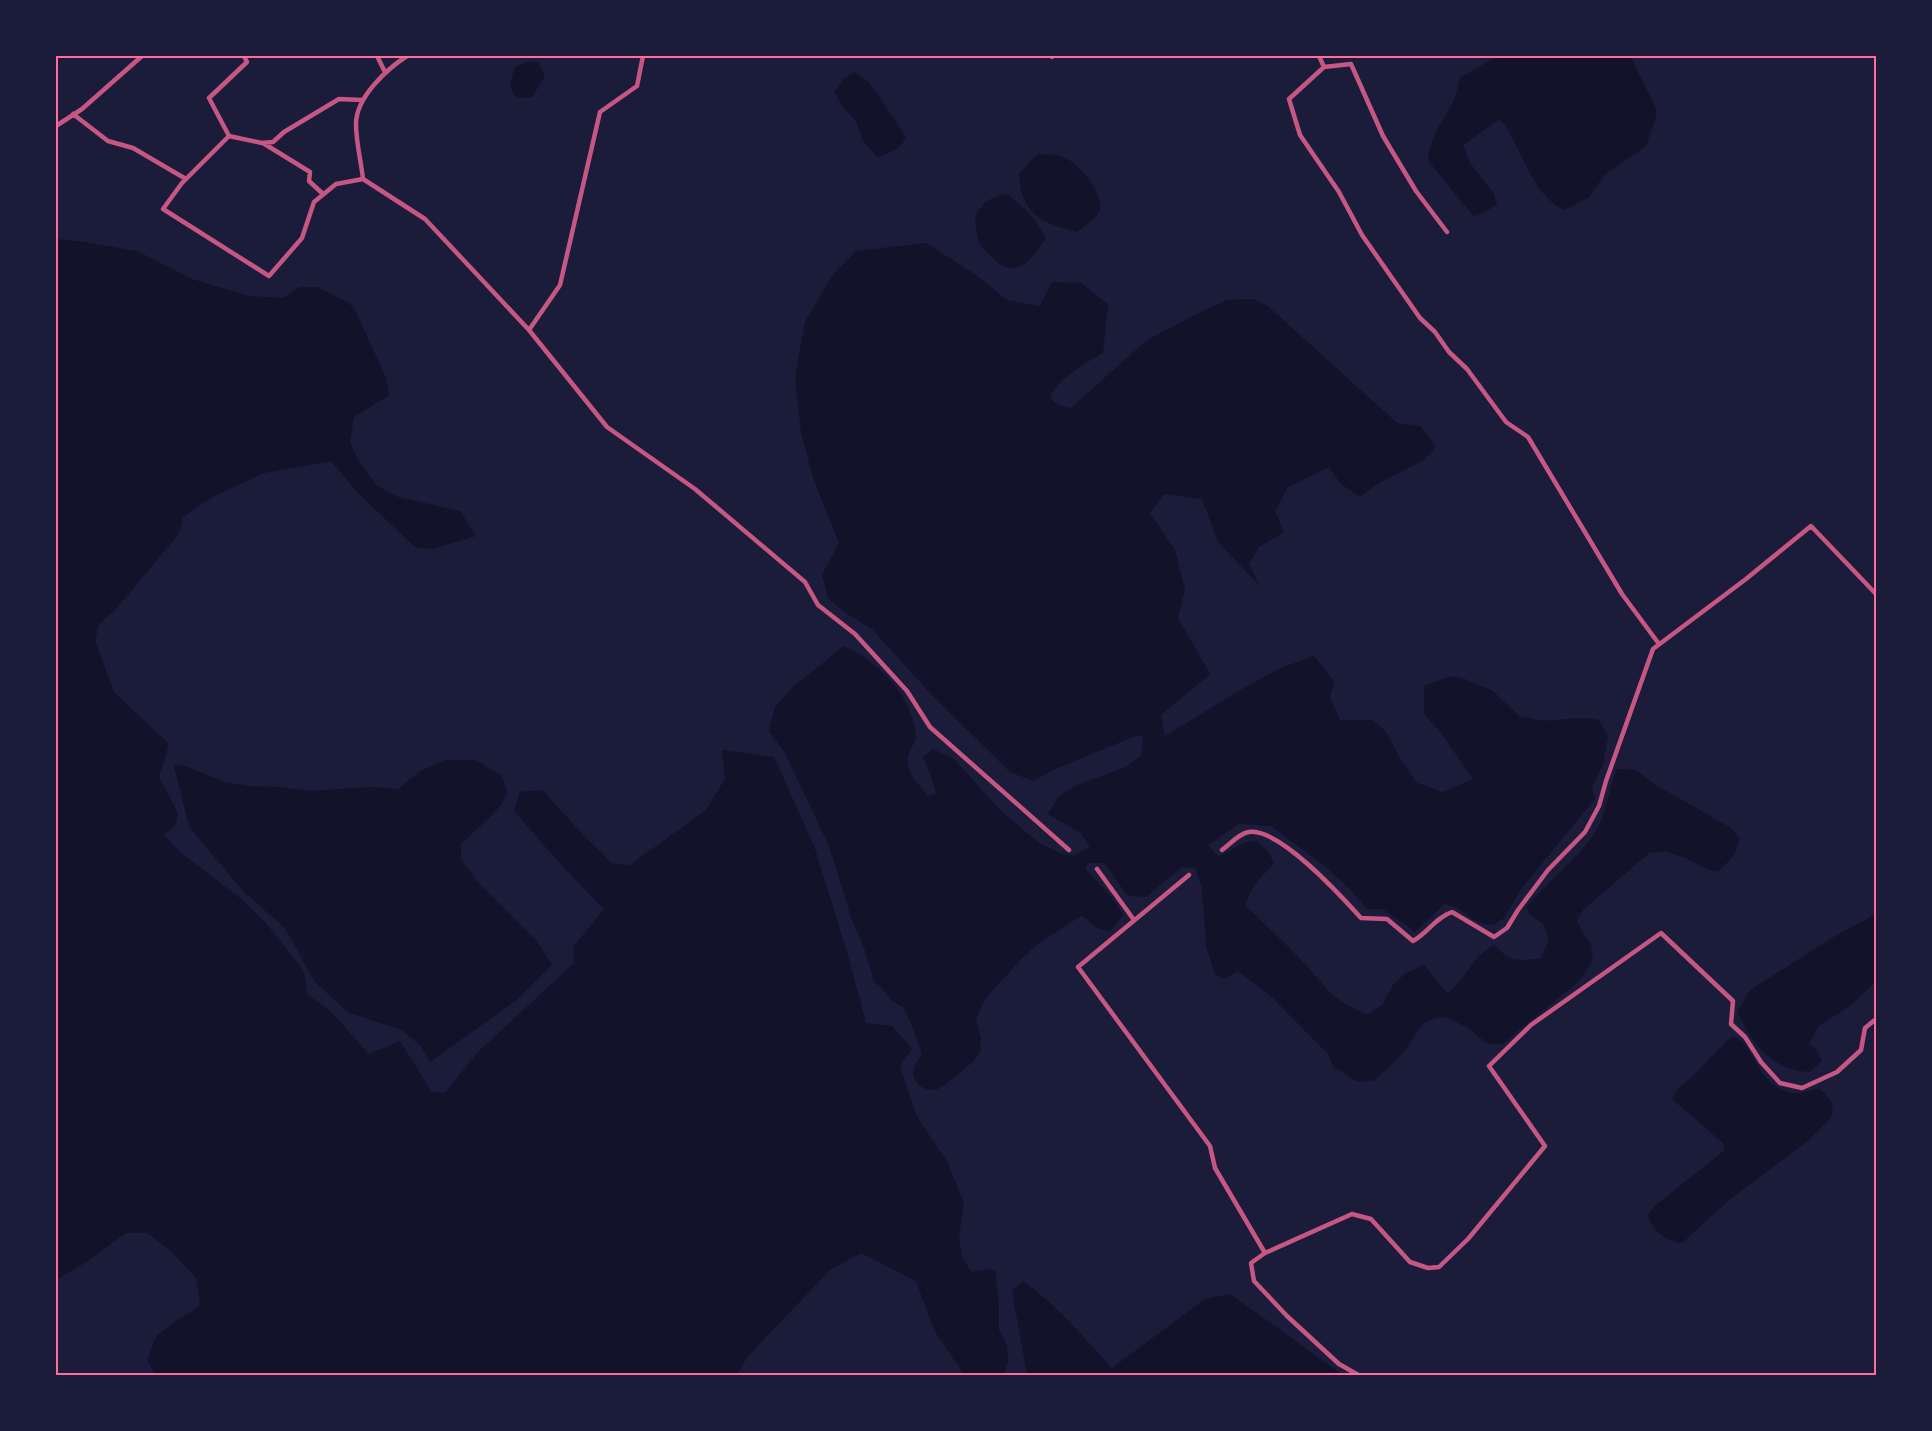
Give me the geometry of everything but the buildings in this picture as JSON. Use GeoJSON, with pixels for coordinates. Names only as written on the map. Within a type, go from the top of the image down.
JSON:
{"type":"FeatureCollection","features":[{"type":"Feature","properties":{"kind":"street"},"geometry":{"type":"LineString","coordinates":[[56,126],[142,56]]}},
{"type":"Feature","properties":{"kind":"street"},"geometry":{"type":"LineString","coordinates":[[229,136],[209,98],[247,62],[244,56]]}},
{"type":"Feature","properties":{"kind":"street"},"geometry":{"type":"LineString","coordinates":[[377,56],[385,72]]}},
{"type":"Feature","properties":{"kind":"street"},"geometry":{"type":"LineString","coordinates":[[363,179],[355,122],[363,100],[385,72],[407,56]]}},
{"type":"Feature","properties":{"kind":"street"},"geometry":{"type":"LineString","coordinates":[[530,330],[560,285],[600,112],[637,86],[643,56]]}},
{"type":"Feature","properties":{"kind":"street"},"geometry":{"type":"LineString","coordinates":[[1319,56],[1324,68]]}},
{"type":"Feature","properties":{"kind":"street"},"geometry":{"type":"LineString","coordinates":[[1447,232],[1416,191],[1383,136],[1351,64],[1324,68],[1289,99],[1300,135],[1339,192],[1362,235],[1420,318],[1467,369],[1506,422],[1528,437],[1622,594],[1659,644]]}},
{"type":"Feature","properties":{"kind":"street"},"geometry":{"type":"LineString","coordinates":[[229,136],[263,143],[273,142],[284,132],[339,99],[363,100]]}},
{"type":"Feature","properties":{"kind":"street"},"geometry":{"type":"LineString","coordinates":[[73,114],[108,141],[134,148],[186,179]]}},
{"type":"Feature","properties":{"kind":"street"},"geometry":{"type":"LineString","coordinates":[[229,136],[186,179],[163,209],[269,276],[302,238],[314,202],[336,184],[363,179],[425,219],[530,330],[607,427],[695,489],[805,582],[818,605],[855,634],[907,691],[930,728],[1069,850]]}},
{"type":"Feature","properties":{"kind":"street"},"geometry":{"type":"LineString","coordinates":[[263,143],[310,172],[309,181],[323,194]]}},
{"type":"Feature","properties":{"kind":"street"},"geometry":{"type":"LineString","coordinates":[[1222,850],[1246,832],[1256,832],[1286,846],[1326,880],[1361,918],[1387,919],[1413,941],[1420,937],[1440,916],[1452,912],[1494,937],[1508,928],[1518,910],[1548,870],[1585,832],[1599,806],[1605,782],[1653,649],[1746,579],[1811,526],[1876,594]]}},
{"type":"Feature","properties":{"kind":"street"},"geometry":{"type":"LineString","coordinates":[[1097,869],[1134,920]]}},
{"type":"Feature","properties":{"kind":"street"},"geometry":{"type":"LineString","coordinates":[[1189,875],[1078,967],[1210,1146],[1215,1168],[1265,1253]]}},
{"type":"Feature","properties":{"kind":"street"},"geometry":{"type":"LineString","coordinates":[[1360,1376],[1339,1364],[1287,1316],[1254,1281],[1251,1263],[1265,1253],[1352,1214],[1371,1219],[1410,1262],[1428,1268],[1439,1267],[1468,1239],[1545,1146],[1489,1066],[1531,1025],[1661,933],[1733,1001],[1731,1024],[1745,1037],[1761,1062],[1780,1083],[1802,1088],[1838,1072],[1861,1050],[1865,1028],[1876,1019]]}},
{"type":"Feature","properties":{"kind":"shaded area"},"geometry":{"type":"Polygon","coordinates":[[[1493,56],[1630,56],[1656,108],[1656,116],[1646,146],[1605,174],[1589,197],[1565,210],[1553,203],[1535,182],[1500,119],[1463,145],[1470,163],[1494,194],[1497,205],[1474,217],[1428,160],[1434,137],[1453,102],[1460,78],[1494,58],[1493,56]]]}},
{"type":"Feature","properties":{"kind":"shaded area"},"geometry":{"type":"Polygon","coordinates":[[[531,61],[538,63],[545,76],[532,97],[519,98],[513,94],[510,83],[515,67],[531,61]]]}},
{"type":"Feature","properties":{"kind":"shaded area"},"geometry":{"type":"Polygon","coordinates":[[[854,72],[869,82],[906,137],[898,148],[877,157],[863,141],[856,121],[843,107],[834,91],[844,79],[854,72]]]}},
{"type":"Feature","properties":{"kind":"shaded area"},"geometry":{"type":"Polygon","coordinates":[[[1038,154],[1058,155],[1068,159],[1083,172],[1095,189],[1099,198],[1098,214],[1077,232],[1053,225],[1036,215],[1024,198],[1019,174],[1038,154]]]}},
{"type":"Feature","properties":{"kind":"shaded area"},"geometry":{"type":"Polygon","coordinates":[[[1007,194],[1029,214],[1046,238],[1030,259],[1016,267],[1009,268],[1001,265],[979,242],[975,216],[981,207],[992,198],[1007,194]]]}},
{"type":"Feature","properties":{"kind":"shaded area"},"geometry":{"type":"Polygon","coordinates":[[[56,239],[137,251],[192,279],[248,296],[283,298],[300,287],[317,287],[349,303],[356,312],[386,378],[389,395],[354,417],[350,442],[357,458],[376,485],[398,497],[460,511],[476,536],[431,549],[415,547],[357,492],[331,461],[264,473],[214,496],[183,517],[178,535],[116,609],[99,624],[95,641],[114,692],[169,744],[159,777],[178,814],[176,824],[164,835],[181,853],[245,902],[264,921],[303,970],[308,995],[331,1012],[369,1054],[400,1041],[431,1091],[445,1093],[477,1053],[574,963],[573,947],[604,909],[514,811],[520,792],[542,790],[612,863],[630,865],[706,810],[725,779],[722,750],[774,757],[814,846],[848,955],[866,1023],[892,1026],[912,1049],[900,1066],[917,1117],[948,1163],[964,1204],[959,1237],[962,1256],[971,1272],[991,1269],[995,1271],[999,1302],[999,1330],[1007,1345],[1008,1362],[1003,1375],[962,1375],[934,1330],[916,1281],[861,1253],[830,1270],[748,1356],[736,1376],[155,1375],[147,1360],[157,1335],[200,1305],[196,1278],[171,1251],[147,1233],[126,1233],[88,1261],[56,1280],[56,239]]]}},
{"type":"Feature","properties":{"kind":"shaded area"},"geometry":{"type":"Polygon","coordinates":[[[926,243],[976,275],[1007,300],[1040,306],[1052,282],[1081,283],[1108,304],[1103,353],[1072,372],[1058,385],[1050,398],[1058,405],[1071,408],[1147,340],[1227,300],[1254,299],[1269,307],[1397,423],[1420,426],[1436,447],[1424,460],[1379,483],[1360,497],[1341,484],[1329,467],[1288,487],[1275,511],[1284,532],[1259,547],[1249,564],[1260,586],[1218,542],[1202,499],[1164,494],[1150,513],[1175,550],[1185,589],[1178,618],[1210,674],[1161,715],[1165,736],[1281,668],[1314,656],[1334,681],[1330,697],[1340,720],[1373,720],[1387,733],[1399,757],[1417,783],[1443,792],[1473,779],[1441,733],[1424,714],[1424,686],[1452,676],[1493,691],[1519,716],[1543,721],[1598,719],[1608,736],[1603,765],[1592,787],[1595,799],[1521,889],[1504,918],[1493,925],[1485,925],[1457,907],[1444,904],[1415,932],[1383,909],[1367,909],[1351,890],[1321,863],[1271,826],[1239,824],[1208,845],[1218,856],[1244,843],[1257,841],[1268,852],[1274,863],[1253,888],[1246,906],[1337,998],[1368,1014],[1383,1004],[1393,985],[1406,973],[1424,965],[1447,993],[1454,988],[1480,955],[1494,945],[1510,958],[1526,960],[1541,958],[1549,940],[1543,924],[1529,914],[1527,907],[1581,851],[1596,831],[1603,816],[1617,769],[1636,770],[1654,784],[1731,828],[1740,839],[1734,855],[1718,872],[1664,851],[1649,853],[1583,910],[1577,920],[1591,945],[1593,961],[1578,982],[1502,1044],[1488,1044],[1468,1028],[1446,1017],[1435,1018],[1423,1023],[1403,1053],[1375,1080],[1358,1082],[1333,1066],[1329,1055],[1273,998],[1238,971],[1224,979],[1215,974],[1206,946],[1202,888],[1195,868],[1182,867],[1146,897],[1127,895],[1104,863],[1088,863],[1085,868],[1112,898],[1123,915],[1110,932],[1097,928],[1082,915],[1038,944],[1022,958],[985,999],[976,1019],[981,1039],[980,1052],[974,1061],[936,1090],[918,1085],[913,1075],[916,1063],[922,1054],[911,1023],[903,1007],[892,1001],[874,982],[829,846],[784,751],[769,732],[775,707],[794,686],[844,646],[881,671],[901,694],[913,721],[916,736],[909,753],[908,765],[912,776],[928,796],[936,794],[923,757],[933,749],[954,759],[1000,810],[1039,843],[1062,854],[1075,855],[1090,847],[1081,833],[1048,814],[1057,799],[1079,784],[1124,768],[1141,756],[1143,739],[1141,735],[1133,737],[1055,769],[1033,781],[1010,772],[929,692],[872,629],[846,613],[828,598],[822,575],[839,543],[813,478],[801,432],[795,377],[805,322],[832,276],[856,251],[926,243]]]}},
{"type":"Feature","properties":{"kind":"shaded area"},"geometry":{"type":"Polygon","coordinates":[[[445,760],[476,760],[502,776],[507,792],[501,805],[461,844],[461,859],[475,879],[536,940],[552,965],[518,999],[430,1062],[421,1046],[402,1030],[349,1013],[315,982],[285,928],[244,892],[191,829],[174,766],[183,765],[224,782],[310,791],[370,787],[398,789],[420,771],[445,760]]]}},
{"type":"Feature","properties":{"kind":"shaded area"},"geometry":{"type":"Polygon","coordinates":[[[1876,912],[1876,981],[1852,1004],[1818,1027],[1809,1043],[1818,1052],[1822,1061],[1810,1072],[1785,1067],[1774,1061],[1756,1044],[1738,1011],[1750,990],[1876,912]]]}},
{"type":"Feature","properties":{"kind":"shaded area"},"geometry":{"type":"Polygon","coordinates":[[[1734,1037],[1748,1049],[1764,1075],[1780,1089],[1792,1093],[1803,1093],[1820,1089],[1831,1101],[1833,1110],[1831,1118],[1810,1139],[1728,1201],[1682,1243],[1671,1241],[1656,1230],[1648,1214],[1657,1204],[1725,1150],[1723,1143],[1672,1099],[1678,1088],[1730,1038],[1734,1037]]]}},
{"type":"Feature","properties":{"kind":"shaded area"},"geometry":{"type":"Polygon","coordinates":[[[1023,1281],[1059,1311],[1112,1368],[1205,1299],[1230,1294],[1343,1375],[1027,1375],[1012,1291],[1023,1281]]]}}]}
